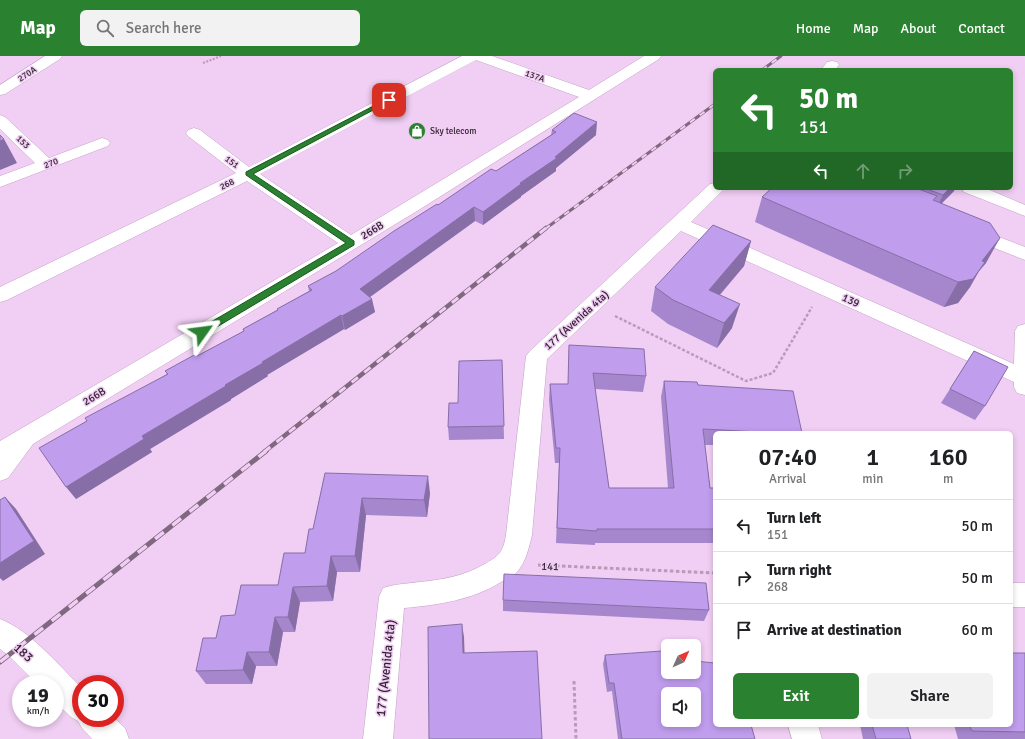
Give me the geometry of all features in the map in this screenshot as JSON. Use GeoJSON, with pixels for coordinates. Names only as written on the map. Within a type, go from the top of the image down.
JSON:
{"type":"FeatureCollection","features":[{"type":"Feature","properties":{"kind":"street","name":"270A"},"geometry":{"type":"LineString","coordinates":[[0,91],[55,56]]}},
{"type":"Feature","properties":{"kind":"street","name":"268"},"geometry":{"type":"LineString","coordinates":[[0,295],[248,174],[473,56]]}},
{"type":"Feature","properties":{"kind":"street","name":"137A"},"geometry":{"type":"LineString","coordinates":[[479,56],[591,96]]}},
{"type":"Feature","properties":{"kind":"street","name":"266B"},"geometry":{"type":"LineString","coordinates":[[2,461],[26,436],[351,243],[654,56]]}},
{"type":"Feature","properties":{"kind":"street","name":"153"},"geometry":{"type":"LineString","coordinates":[[0,120],[46,164]]}},
{"type":"Feature","properties":{"kind":"street","name":"151"},"geometry":{"type":"LineString","coordinates":[[194,133],[248,174],[351,243]]}},
{"type":"Feature","properties":{"kind":"street","name":"270"},"geometry":{"type":"LineString","coordinates":[[0,182],[102,143]]}},
{"type":"Feature","properties":{"kind":"street","name":"177 (Avenida 4ta)"},"geometry":{"type":"LineString","coordinates":[[378,739],[392,597],[442,593],[463,587],[488,577],[507,564],[516,551],[519,535],[537,356],[594,305],[714,190]]}},
{"type":"Feature","properties":{"kind":"street"},"geometry":{"type":"LineString","coordinates":[[975,190],[1025,211]]}},
{"type":"Feature","properties":{"kind":"street","name":"139"},"geometry":{"type":"LineString","coordinates":[[679,223],[823,288],[1024,382]]}},
{"type":"Feature","properties":{"kind":"street"},"geometry":{"type":"LineString","coordinates":[[952,224],[1025,254]]}},
{"type":"Feature","properties":{"kind":"street"},"geometry":{"type":"LineString","coordinates":[[1024,382],[1025,331]]}},
{"type":"Feature","properties":{"kind":"street"},"geometry":{"type":"LineString","coordinates":[[1013,595],[1025,595]]}},
{"type":"Feature","properties":{"kind":"street","name":"183"},"geometry":{"type":"LineString","coordinates":[[0,632],[19,646],[72,698]]}},
{"type":"Feature","properties":{"kind":"street"},"geometry":{"type":"LineString","coordinates":[[101,727],[114,739]]}},
{"type":"Feature","properties":{"kind":"street"},"geometry":{"type":"LineString","coordinates":[[804,727],[807,739]]}},
{"type":"Feature","properties":{"kind":"path"},"geometry":{"type":"LineString","coordinates":[[203,63],[221,56]]}},
{"type":"Feature","properties":{"kind":"path"},"geometry":{"type":"LineString","coordinates":[[594,305],[746,381],[774,373],[823,288]]}},
{"type":"Feature","properties":{"kind":"path","name":"141"},"geometry":{"type":"LineString","coordinates":[[507,564],[713,573]]}},
{"type":"Feature","properties":{"kind":"path"},"geometry":{"type":"LineString","coordinates":[[574,680],[576,739]]}},
{"type":"Feature","properties":{"kind":"building"},"geometry":{"type":"Polygon","coordinates":[[[574,113],[597,122],[555,157],[557,158],[520,183],[521,184],[483,212],[474,207],[360,289],[372,299],[342,316],[341,315],[262,362],[263,363],[225,385],[226,386],[142,436],[144,439],[66,487],[39,448],[87,421],[85,418],[168,374],[165,371],[244,331],[243,329],[312,290],[308,286],[336,271],[394,231],[437,204],[438,205],[491,169],[496,171],[556,132],[552,130],[574,113]]]}},
{"type":"Feature","properties":{"kind":"building"},"geometry":{"type":"Polygon","coordinates":[[[0,135],[4,139],[0,141],[0,135]]]}},
{"type":"Feature","properties":{"kind":"building"},"geometry":{"type":"Polygon","coordinates":[[[770,190],[921,190],[937,196],[933,200],[990,223],[1000,238],[982,261],[985,262],[973,279],[958,282],[762,197],[770,190]]]}},
{"type":"Feature","properties":{"kind":"building"},"geometry":{"type":"Polygon","coordinates":[[[929,190],[948,190],[943,195],[929,190]]]}},
{"type":"Feature","properties":{"kind":"building"},"geometry":{"type":"Polygon","coordinates":[[[713,225],[751,241],[709,290],[740,304],[724,323],[673,300],[655,287],[713,225]]]}},
{"type":"Feature","properties":{"kind":"building"},"geometry":{"type":"Polygon","coordinates":[[[569,345],[644,349],[646,376],[593,373],[609,488],[674,488],[664,381],[697,382],[698,385],[793,391],[802,431],[740,431],[703,429],[710,488],[713,488],[713,529],[597,529],[597,531],[557,528],[560,448],[556,448],[550,384],[568,384],[569,345]]]}},
{"type":"Feature","properties":{"kind":"building"},"geometry":{"type":"Polygon","coordinates":[[[974,351],[1008,367],[985,406],[950,389],[974,351]]]}},
{"type":"Feature","properties":{"kind":"building"},"geometry":{"type":"Polygon","coordinates":[[[502,360],[504,426],[448,427],[449,403],[458,403],[459,361],[502,360]]]}},
{"type":"Feature","properties":{"kind":"building"},"geometry":{"type":"Polygon","coordinates":[[[325,473],[428,476],[424,500],[362,498],[355,556],[331,556],[327,586],[293,587],[288,617],[275,617],[269,652],[247,652],[243,670],[196,671],[203,638],[216,638],[221,616],[235,615],[241,585],[278,585],[284,553],[305,553],[309,529],[313,529],[325,473]]]}},
{"type":"Feature","properties":{"kind":"building"},"geometry":{"type":"Polygon","coordinates":[[[5,497],[34,541],[0,563],[0,500],[5,497]]]}},
{"type":"Feature","properties":{"kind":"building"},"geometry":{"type":"Polygon","coordinates":[[[504,574],[706,583],[709,610],[503,600],[504,574]]]}},
{"type":"Feature","properties":{"kind":"building"},"geometry":{"type":"Polygon","coordinates":[[[462,624],[463,653],[537,651],[542,739],[429,739],[428,627],[462,624]]]}},
{"type":"Feature","properties":{"kind":"building"},"geometry":{"type":"Polygon","coordinates":[[[661,651],[661,679],[701,679],[701,662],[713,663],[713,727],[752,727],[755,739],[622,739],[614,683],[609,683],[605,655],[661,651]]]}},
{"type":"Feature","properties":{"kind":"building"},"geometry":{"type":"Polygon","coordinates":[[[1013,653],[1025,653],[1025,732],[972,731],[970,727],[1013,727],[1013,653]]]}},
{"type":"Feature","properties":{"kind":"building"},"geometry":{"type":"Polygon","coordinates":[[[873,727],[908,727],[911,739],[876,739],[873,727]]]}},
{"type":"Feature","properties":{"kind":"railway"},"geometry":{"type":"LineString","coordinates":[[765,68],[781,56]]}},
{"type":"Feature","properties":{"kind":"railway"},"geometry":{"type":"LineString","coordinates":[[545,229],[713,105]]}},
{"type":"Feature","properties":{"kind":"railway"},"geometry":{"type":"LineString","coordinates":[[264,452],[546,228]]}},
{"type":"Feature","properties":{"kind":"railway"},"geometry":{"type":"LineString","coordinates":[[0,662],[266,451]]}},
{"type":"Feature","properties":{"kind":"place","name":"Sky telecom"},"geometry":{"type":"Point","coordinates":[417,131]}},
{"type":"Feature","properties":{"kind":"route"},"geometry":{"type":"LineString","coordinates":[[202,332],[351,243],[248,174],[389,100]]}}]}
